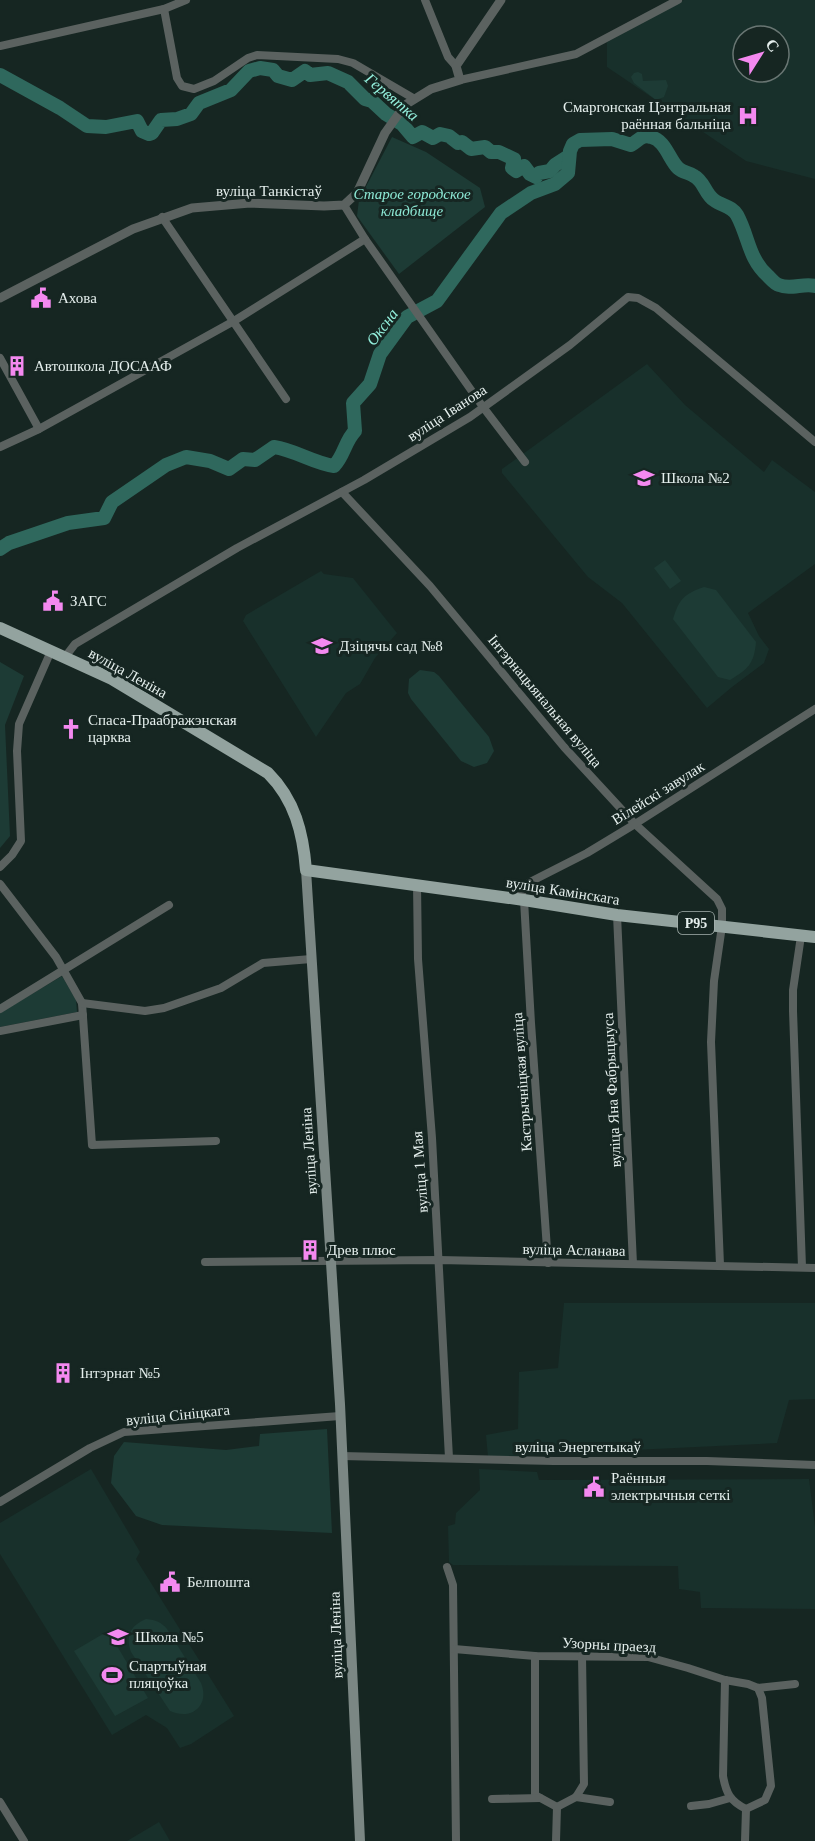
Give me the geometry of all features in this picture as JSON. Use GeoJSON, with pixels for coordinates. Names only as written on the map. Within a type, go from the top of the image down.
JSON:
{"type":"FeatureCollection","features":[{"type":"Feature","properties":{"kind":"main road","name":"вуліца Леніна"},"geometry":{"type":"LineString","coordinates":[[0,628],[112,679],[268,773],[283,789],[293,807],[303,844],[306,870],[332,1262],[360,1841]]}},
{"type":"Feature","properties":{"kind":"main road","name":"вуліца Камінскага"},"geometry":{"type":"LineString","coordinates":[[306,870],[521,899],[617,915],[815,937]]}},
{"type":"Feature","properties":{"kind":"street"},"geometry":{"type":"LineString","coordinates":[[0,46],[164,9],[186,0]]}},
{"type":"Feature","properties":{"kind":"street"},"geometry":{"type":"LineString","coordinates":[[425,0],[448,57],[456,66],[460,80]]}},
{"type":"Feature","properties":{"kind":"street"},"geometry":{"type":"LineString","coordinates":[[456,66],[501,0]]}},
{"type":"Feature","properties":{"kind":"street","name":"вуліца Танкістаў"},"geometry":{"type":"LineString","coordinates":[[0,298],[133,229],[192,208],[250,203],[344,205],[357,193],[396,114],[413,98],[431,89],[460,80],[576,54],[678,0]]}},
{"type":"Feature","properties":{"kind":"street"},"geometry":{"type":"LineString","coordinates":[[164,9],[177,78],[187,89],[201,87],[248,58],[262,55],[345,60],[413,98]]}},
{"type":"Feature","properties":{"kind":"street"},"geometry":{"type":"LineString","coordinates":[[344,205],[365,239],[483,407],[525,462]]}},
{"type":"Feature","properties":{"kind":"street"},"geometry":{"type":"LineString","coordinates":[[162,217],[286,399]]}},
{"type":"Feature","properties":{"kind":"street"},"geometry":{"type":"LineString","coordinates":[[0,447],[39,429],[234,321],[365,239]]}},
{"type":"Feature","properties":{"kind":"street","name":"вуліца Іванова"},"geometry":{"type":"LineString","coordinates":[[65,657],[75,644],[237,548],[443,435],[570,345],[628,297],[638,298],[656,308],[815,442]]}},
{"type":"Feature","properties":{"kind":"street"},"geometry":{"type":"LineString","coordinates":[[0,358],[39,429]]}},
{"type":"Feature","properties":{"kind":"street","name":"Інтэрнацыянальная вуліца"},"geometry":{"type":"LineString","coordinates":[[342,492],[430,586],[564,747],[635,824],[717,899],[722,909],[722,926]]}},
{"type":"Feature","properties":{"kind":"street"},"geometry":{"type":"LineString","coordinates":[[0,867],[21,841],[17,751],[19,724],[51,651]]}},
{"type":"Feature","properties":{"kind":"street","name":"Вілейскі завулак"},"geometry":{"type":"LineString","coordinates":[[521,899],[530,882],[587,854],[815,709]]}},
{"type":"Feature","properties":{"kind":"street"},"geometry":{"type":"LineString","coordinates":[[0,884],[64,970],[82,1003],[92,1145],[216,1141]]}},
{"type":"Feature","properties":{"kind":"street","name":"вуліца 1 Мая"},"geometry":{"type":"LineString","coordinates":[[417,884],[418,959],[440,1260],[449,1458]]}},
{"type":"Feature","properties":{"kind":"street","name":"Кастрычніцкая вуліца"},"geometry":{"type":"LineString","coordinates":[[521,899],[548,1263]]}},
{"type":"Feature","properties":{"kind":"street"},"geometry":{"type":"LineString","coordinates":[[0,1009],[169,905]]}},
{"type":"Feature","properties":{"kind":"street","name":"вуліца Яна Фабрыцыуса"},"geometry":{"type":"LineString","coordinates":[[617,915],[633,1264]]}},
{"type":"Feature","properties":{"kind":"street"},"geometry":{"type":"LineString","coordinates":[[720,1265],[711,1042],[714,981],[722,926]]}},
{"type":"Feature","properties":{"kind":"street"},"geometry":{"type":"LineString","coordinates":[[801,936],[793,990],[793,1011],[802,1267]]}},
{"type":"Feature","properties":{"kind":"street"},"geometry":{"type":"LineString","coordinates":[[82,1003],[145,1011],[164,1008],[221,988],[263,963],[311,959]]}},
{"type":"Feature","properties":{"kind":"street"},"geometry":{"type":"LineString","coordinates":[[0,1031],[83,1015]]}},
{"type":"Feature","properties":{"kind":"street","name":"вуліца Асланава"},"geometry":{"type":"LineString","coordinates":[[205,1262],[440,1260],[815,1268]]}},
{"type":"Feature","properties":{"kind":"street","name":"вуліца Сініцкага"},"geometry":{"type":"LineString","coordinates":[[0,1502],[90,1448],[124,1432],[340,1416]]}},
{"type":"Feature","properties":{"kind":"street","name":"вуліца Энергетыкаў"},"geometry":{"type":"LineString","coordinates":[[342,1456],[554,1461],[707,1461],[815,1465]]}},
{"type":"Feature","properties":{"kind":"street"},"geometry":{"type":"LineString","coordinates":[[447,1567],[453,1585],[456,1841]]}},
{"type":"Feature","properties":{"kind":"street","name":"Узорны праезд"},"geometry":{"type":"LineString","coordinates":[[454,1649],[535,1656],[648,1658],[758,1688],[795,1684]]}},
{"type":"Feature","properties":{"kind":"street"},"geometry":{"type":"LineString","coordinates":[[535,1656],[535,1795],[557,1807]]}},
{"type":"Feature","properties":{"kind":"street"},"geometry":{"type":"LineString","coordinates":[[557,1807],[576,1797],[584,1784],[582,1656]]}},
{"type":"Feature","properties":{"kind":"street"},"geometry":{"type":"LineString","coordinates":[[725,1680],[723,1776],[730,1798],[734,1803],[746,1809]]}},
{"type":"Feature","properties":{"kind":"street"},"geometry":{"type":"LineString","coordinates":[[746,1809],[765,1800],[771,1786],[762,1698],[758,1688]]}},
{"type":"Feature","properties":{"kind":"street"},"geometry":{"type":"LineString","coordinates":[[576,1797],[610,1802]]}},
{"type":"Feature","properties":{"kind":"street"},"geometry":{"type":"LineString","coordinates":[[492,1799],[541,1798]]}},
{"type":"Feature","properties":{"kind":"street"},"geometry":{"type":"LineString","coordinates":[[691,1806],[730,1798]]}},
{"type":"Feature","properties":{"kind":"street"},"geometry":{"type":"LineString","coordinates":[[0,1802],[24,1841]]}},
{"type":"Feature","properties":{"kind":"street"},"geometry":{"type":"LineString","coordinates":[[556,1841],[557,1807]]}},
{"type":"Feature","properties":{"kind":"street"},"geometry":{"type":"LineString","coordinates":[[745,1841],[746,1809]]}},
{"type":"Feature","properties":{"kind":"shaded area","name":"Смаргонская Цэнтральная раённая бальніца"},"geometry":{"type":"Polygon","coordinates":[[[684,0],[815,0],[815,179],[746,161],[607,67],[607,42],[684,0]]]}},
{"type":"Feature","properties":{"kind":"shaded area"},"geometry":{"type":"Polygon","coordinates":[[[647,364],[685,405],[764,472],[772,460],[815,492],[815,564],[748,613],[759,636],[769,649],[764,663],[707,708],[622,603],[588,577],[502,473],[502,469],[647,364]]]}},
{"type":"Feature","properties":{"kind":"shaded area","name":"Дзіцячы сад №8"},"geometry":{"type":"Polygon","coordinates":[[[321,571],[324,574],[353,578],[397,633],[375,658],[360,684],[346,693],[316,737],[243,621],[246,615],[321,571]]]}},
{"type":"Feature","properties":{"kind":"shaded area"},"geometry":{"type":"Polygon","coordinates":[[[564,1303],[815,1303],[815,1399],[789,1400],[777,1443],[488,1457],[486,1435],[518,1429],[519,1372],[558,1368],[564,1303]]]}},
{"type":"Feature","properties":{"kind":"shaded area","name":"Школа №5"},"geometry":{"type":"Polygon","coordinates":[[[91,1469],[140,1552],[136,1559],[234,1716],[191,1744],[180,1748],[167,1728],[146,1715],[112,1735],[0,1554],[0,1523],[91,1469]]]}},
{"type":"Feature","properties":{"kind":"shaded area"},"geometry":{"type":"Polygon","coordinates":[[[479,1469],[537,1472],[539,1480],[809,1479],[815,1527],[815,1609],[701,1608],[700,1592],[679,1589],[678,1566],[453,1565],[449,1562],[448,1526],[455,1524],[456,1513],[480,1490],[479,1469]]]}},
{"type":"Feature","properties":{"kind":"shaded area"},"geometry":{"type":"Polygon","coordinates":[[[159,1822],[170,1841],[127,1841],[159,1822]]]}},
{"type":"Feature","properties":{"kind":"green space"},"geometry":{"type":"Polygon","coordinates":[[[638,72],[642,74],[643,81],[666,80],[668,86],[664,97],[656,100],[634,83],[631,77],[638,72]]]}},
{"type":"Feature","properties":{"kind":"green space","name":"Старое городское кладбище"},"geometry":{"type":"Polygon","coordinates":[[[392,137],[426,152],[480,188],[485,207],[399,274],[357,216],[359,200],[392,137]]]}},
{"type":"Feature","properties":{"kind":"green space"},"geometry":{"type":"Polygon","coordinates":[[[665,560],[681,581],[670,589],[654,568],[665,560]]]}},
{"type":"Feature","properties":{"kind":"green space"},"geometry":{"type":"Polygon","coordinates":[[[704,587],[716,590],[756,642],[752,661],[741,673],[730,680],[718,677],[673,619],[683,598],[704,587]]]}},
{"type":"Feature","properties":{"kind":"green space"},"geometry":{"type":"Polygon","coordinates":[[[0,662],[24,676],[5,725],[10,836],[0,848],[0,662]]]}},
{"type":"Feature","properties":{"kind":"green space"},"geometry":{"type":"Polygon","coordinates":[[[420,670],[434,672],[439,676],[489,737],[494,751],[487,763],[474,767],[461,761],[411,699],[408,693],[409,679],[420,670]]]}},
{"type":"Feature","properties":{"kind":"green space"},"geometry":{"type":"Polygon","coordinates":[[[62,976],[76,1000],[77,1012],[0,1027],[0,1013],[62,976]]]}},
{"type":"Feature","properties":{"kind":"green space"},"geometry":{"type":"Polygon","coordinates":[[[327,1429],[332,1533],[162,1525],[136,1516],[111,1483],[114,1456],[124,1442],[226,1450],[259,1446],[260,1434],[327,1429]]]}},
{"type":"Feature","properties":{"kind":"green space"},"geometry":{"type":"Polygon","coordinates":[[[146,1619],[158,1622],[167,1629],[201,1683],[203,1698],[201,1704],[192,1712],[178,1714],[170,1711],[131,1652],[129,1636],[136,1624],[146,1619]]]}},
{"type":"Feature","properties":{"kind":"green space","name":"Спартыўная пляцоўка"},"geometry":{"type":"Polygon","coordinates":[[[108,1631],[148,1698],[115,1716],[74,1651],[108,1631]]]}},
{"type":"Feature","properties":{"kind":"waterway","name":"Гервятка"},"geometry":{"type":"LineString","coordinates":[[0,75],[60,108],[87,126],[106,127],[137,121],[142,131],[149,134],[161,120],[177,119],[191,114],[199,103],[231,90],[249,71],[260,68],[273,70],[278,76],[292,80],[305,71],[310,75],[328,73],[348,82],[365,99],[372,101],[402,124],[413,137],[422,132],[433,138],[440,134],[449,136],[458,143],[462,142],[471,149],[485,147],[491,152],[499,152],[514,159],[512,168],[516,171],[524,166],[530,174],[536,177],[539,173],[550,171],[569,156]]}},
{"type":"Feature","properties":{"kind":"waterway","name":"Оксна"},"geometry":{"type":"LineString","coordinates":[[0,549],[9,543],[68,523],[104,518],[112,502],[166,465],[186,457],[210,461],[229,469],[243,459],[255,460],[274,447],[334,466],[355,431],[353,403],[370,384],[380,354],[407,317],[437,301],[501,213],[531,193],[555,184],[568,173],[570,151],[573,144],[580,140],[612,139],[631,145],[645,136],[656,139],[678,168],[697,178],[711,197],[735,212],[756,262],[773,281],[783,286],[815,286]]}},
{"type":"Feature","properties":{"kind":"place","name":"Смаргонская Цэнтральная раённая бальніца"},"geometry":{"type":"Point","coordinates":[748,116]}},
{"type":"Feature","properties":{"kind":"place","name":"Ахова"},"geometry":{"type":"Point","coordinates":[41,298]}},
{"type":"Feature","properties":{"kind":"place","name":"Автошкола ДОСААФ"},"geometry":{"type":"Point","coordinates":[17,366]}},
{"type":"Feature","properties":{"kind":"place","name":"Школа №2"},"geometry":{"type":"Point","coordinates":[644,478]}},
{"type":"Feature","properties":{"kind":"place","name":"ЗАГС"},"geometry":{"type":"Point","coordinates":[53,601]}},
{"type":"Feature","properties":{"kind":"place","name":"Дзіцячы сад №8"},"geometry":{"type":"Point","coordinates":[322,646]}},
{"type":"Feature","properties":{"kind":"place","name":"Спаса-Праабражэнская царква"},"geometry":{"type":"Point","coordinates":[71,729]}},
{"type":"Feature","properties":{"kind":"place","name":"Древ плюс"},"geometry":{"type":"Point","coordinates":[310,1250]}},
{"type":"Feature","properties":{"kind":"place","name":"Інтэрнат №5"},"geometry":{"type":"Point","coordinates":[63,1373]}},
{"type":"Feature","properties":{"kind":"place","name":"Раённыя электрычныя сеткі"},"geometry":{"type":"Point","coordinates":[594,1487]}},
{"type":"Feature","properties":{"kind":"place","name":"Белпошта"},"geometry":{"type":"Point","coordinates":[170,1582]}},
{"type":"Feature","properties":{"kind":"place","name":"Школа №5"},"geometry":{"type":"Point","coordinates":[118,1637]}},
{"type":"Feature","properties":{"kind":"place","name":"Спартыўная пляцоўка"},"geometry":{"type":"Point","coordinates":[112,1675]}}]}
